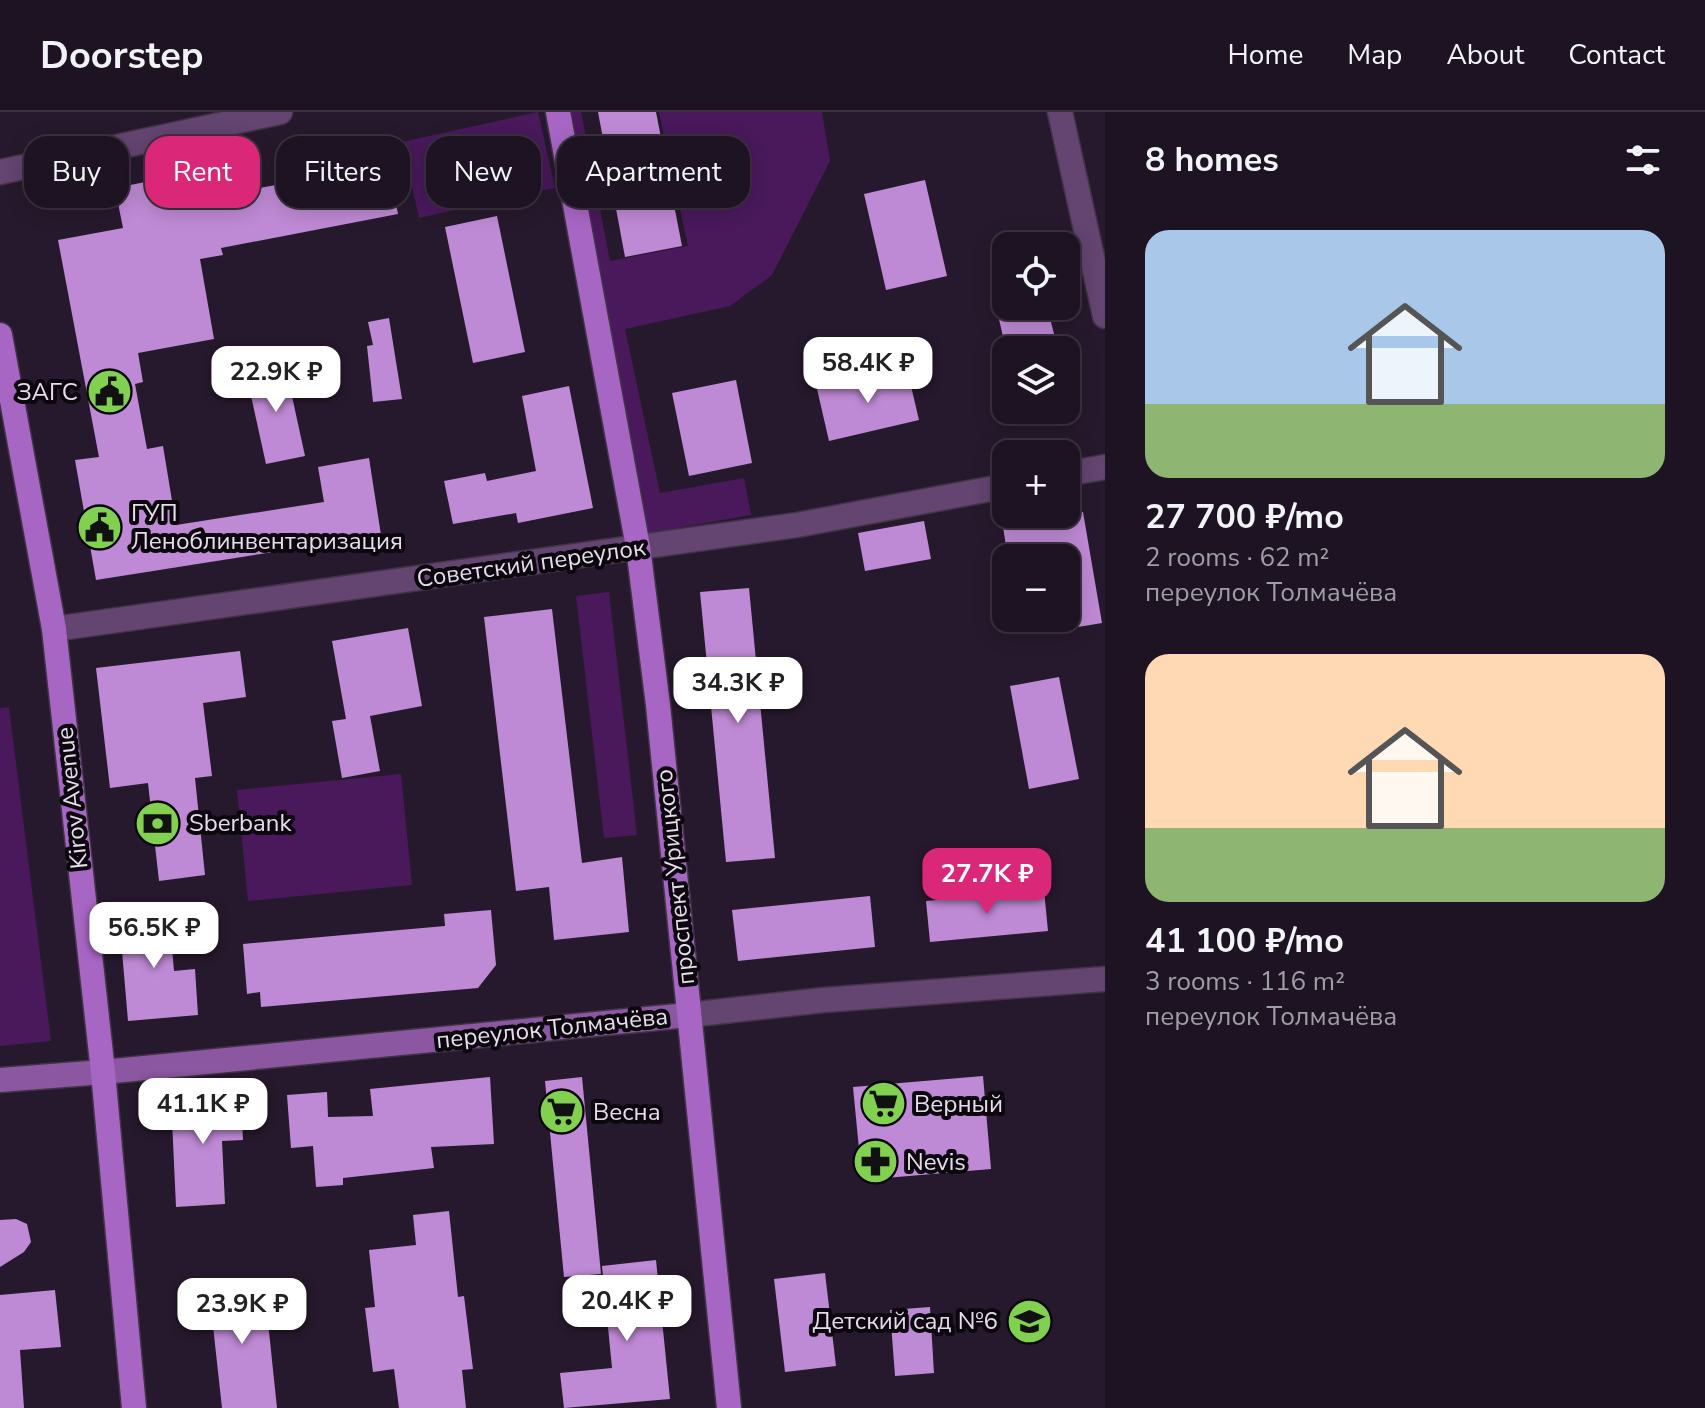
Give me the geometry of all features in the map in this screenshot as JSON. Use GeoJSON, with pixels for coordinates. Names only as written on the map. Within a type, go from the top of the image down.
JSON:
{"type":"FeatureCollection","features":[{"type":"Feature","properties":{"kind":"main road","name":"проспект Урицкого"},"geometry":{"type":"LineString","coordinates":[[558,112],[638,547],[658,705],[729,1408]]}},
{"type":"Feature","properties":{"kind":"main road","name":"Kirov Avenue"},"geometry":{"type":"LineString","coordinates":[[0,335],[54,629],[103,1072],[134,1408]]}},
{"type":"Feature","properties":{"kind":"main road","name":"переулок Толмачёва"},"geometry":{"type":"LineString","coordinates":[[0,1080],[688,1015]]}},
{"type":"Feature","properties":{"kind":"street"},"geometry":{"type":"LineString","coordinates":[[0,172],[280,112]]}},
{"type":"Feature","properties":{"kind":"street"},"geometry":{"type":"LineString","coordinates":[[1060,112],[1105,316]]}},
{"type":"Feature","properties":{"kind":"street"},"geometry":{"type":"LineString","coordinates":[[1080,471],[1105,467]]}},
{"type":"Feature","properties":{"kind":"street","name":"Советский переулок"},"geometry":{"type":"LineString","coordinates":[[54,629],[797,525],[992,489]]}},
{"type":"Feature","properties":{"kind":"street","name":"переулок Толмачёва"},"geometry":{"type":"LineString","coordinates":[[688,1015],[824,1000],[1105,979]]}},
{"type":"Feature","properties":{"kind":"shaded area"},"geometry":{"type":"Polygon","coordinates":[[[538,112],[555,188],[541,191],[541,136],[429,136],[538,112]]]}},
{"type":"Feature","properties":{"kind":"shaded area"},"geometry":{"type":"Polygon","coordinates":[[[555,112],[581,112],[586,136],[560,136],[555,112]]]}},
{"type":"Feature","properties":{"kind":"shaded area"},"geometry":{"type":"Polygon","coordinates":[[[659,112],[822,112],[830,161],[772,275],[730,306],[625,329],[660,493],[744,478],[751,515],[639,535],[574,208],[600,208],[610,261],[688,246],[680,208],[750,208],[750,136],[664,136],[659,112]]]}},
{"type":"Feature","properties":{"kind":"shaded area"},"geometry":{"type":"Polygon","coordinates":[[[426,137],[426,208],[464,208],[419,218],[410,178],[410,140],[426,137]]]}},
{"type":"Feature","properties":{"kind":"shaded area"},"geometry":{"type":"Polygon","coordinates":[[[609,592],[637,835],[604,838],[576,596],[609,592]]]}},
{"type":"Feature","properties":{"kind":"shaded area"},"geometry":{"type":"Polygon","coordinates":[[[9,707],[51,1041],[0,1046],[0,708],[9,707]]]}},
{"type":"Feature","properties":{"kind":"shaded area"},"geometry":{"type":"Polygon","coordinates":[[[401,774],[412,885],[248,901],[237,790],[401,774]]]}},
{"type":"Feature","properties":{"kind":"building"},"geometry":{"type":"Polygon","coordinates":[[[598,112],[656,112],[661,136],[602,136],[598,112]]]}},
{"type":"Feature","properties":{"kind":"building"},"geometry":{"type":"Polygon","coordinates":[[[925,180],[947,276],[886,290],[864,194],[925,180]]]}},
{"type":"Feature","properties":{"kind":"building"},"geometry":{"type":"Polygon","coordinates":[[[145,182],[145,208],[260,208],[260,188],[276,185],[276,208],[397,208],[398,214],[221,248],[223,255],[200,259],[214,339],[138,353],[143,382],[135,384],[147,449],[163,446],[176,525],[324,502],[318,467],[369,458],[381,535],[96,580],[75,460],[99,457],[58,240],[123,228],[119,208],[129,208],[129,185],[145,182]]]}},
{"type":"Feature","properties":{"kind":"building"},"geometry":{"type":"Polygon","coordinates":[[[616,208],[675,208],[682,246],[625,257],[616,208]]]}},
{"type":"Feature","properties":{"kind":"building"},"geometry":{"type":"Polygon","coordinates":[[[497,216],[525,352],[473,363],[445,227],[497,216]]]}},
{"type":"Feature","properties":{"kind":"building"},"geometry":{"type":"Polygon","coordinates":[[[389,318],[402,399],[373,402],[367,346],[373,345],[368,322],[389,318]]]}},
{"type":"Feature","properties":{"kind":"building"},"geometry":{"type":"Polygon","coordinates":[[[999,320],[1050,320],[1054,336],[1003,336],[999,320]]]}},
{"type":"Feature","properties":{"kind":"building"},"geometry":{"type":"Polygon","coordinates":[[[285,364],[305,456],[266,464],[246,373],[285,364]]]}},
{"type":"Feature","properties":{"kind":"building"},"geometry":{"type":"Polygon","coordinates":[[[907,369],[919,420],[829,441],[817,389],[907,369]]]}},
{"type":"Feature","properties":{"kind":"building"},"geometry":{"type":"Polygon","coordinates":[[[736,380],[752,463],[689,476],[672,393],[736,380]]]}},
{"type":"Feature","properties":{"kind":"building"},"geometry":{"type":"Polygon","coordinates":[[[569,386],[593,508],[518,523],[516,513],[453,524],[444,481],[485,473],[487,481],[536,471],[522,396],[569,386]]]}},
{"type":"Feature","properties":{"kind":"building"},"geometry":{"type":"Polygon","coordinates":[[[1083,512],[1102,623],[1080,627],[1080,544],[1006,544],[1003,528],[1080,528],[1080,513],[1083,512]]]}},
{"type":"Feature","properties":{"kind":"building"},"geometry":{"type":"Polygon","coordinates":[[[924,521],[931,559],[865,571],[858,533],[924,521]]]}},
{"type":"Feature","properties":{"kind":"building"},"geometry":{"type":"Polygon","coordinates":[[[749,588],[775,858],[726,862],[700,592],[749,588]]]}},
{"type":"Feature","properties":{"kind":"building"},"geometry":{"type":"Polygon","coordinates":[[[552,609],[582,863],[622,857],[629,932],[554,940],[549,887],[516,891],[484,617],[552,609]]]}},
{"type":"Feature","properties":{"kind":"building"},"geometry":{"type":"Polygon","coordinates":[[[408,628],[422,706],[370,716],[380,771],[342,778],[332,721],[346,719],[332,641],[408,628]]]}},
{"type":"Feature","properties":{"kind":"building"},"geometry":{"type":"Polygon","coordinates":[[[240,651],[246,697],[203,703],[212,776],[195,778],[205,875],[159,881],[148,783],[110,788],[96,668],[240,651]]]}},
{"type":"Feature","properties":{"kind":"building"},"geometry":{"type":"Polygon","coordinates":[[[1059,677],[1079,779],[1029,789],[1010,686],[1059,677]]]}},
{"type":"Feature","properties":{"kind":"building"},"geometry":{"type":"Polygon","coordinates":[[[1044,890],[1048,931],[930,942],[926,901],[1044,890]]]}},
{"type":"Feature","properties":{"kind":"building"},"geometry":{"type":"Polygon","coordinates":[[[870,896],[875,947],[738,961],[732,910],[870,896]]]}},
{"type":"Feature","properties":{"kind":"building"},"geometry":{"type":"Polygon","coordinates":[[[491,910],[496,965],[478,988],[261,1007],[260,992],[247,994],[243,944],[445,926],[444,914],[491,910]]]}},
{"type":"Feature","properties":{"kind":"building"},"geometry":{"type":"Polygon","coordinates":[[[169,912],[174,971],[195,969],[198,1015],[128,1021],[119,916],[169,912]]]}},
{"type":"Feature","properties":{"kind":"building"},"geometry":{"type":"Polygon","coordinates":[[[983,1076],[991,1169],[862,1180],[853,1087],[983,1076]]]}},
{"type":"Feature","properties":{"kind":"building"},"geometry":{"type":"Polygon","coordinates":[[[490,1077],[494,1144],[431,1147],[434,1168],[343,1178],[343,1185],[316,1187],[313,1146],[291,1148],[287,1095],[327,1092],[328,1117],[373,1116],[370,1089],[490,1077]]]}},
{"type":"Feature","properties":{"kind":"building"},"geometry":{"type":"Polygon","coordinates":[[[582,1077],[601,1274],[564,1277],[545,1081],[582,1077]]]}},
{"type":"Feature","properties":{"kind":"building"},"geometry":{"type":"Polygon","coordinates":[[[241,1096],[243,1140],[222,1141],[225,1204],[176,1207],[171,1098],[241,1096]]]}},
{"type":"Feature","properties":{"kind":"building"},"geometry":{"type":"Polygon","coordinates":[[[449,1211],[458,1297],[464,1296],[473,1369],[462,1370],[466,1408],[399,1408],[394,1369],[373,1372],[365,1308],[375,1307],[369,1250],[416,1245],[413,1215],[449,1211]]]}},
{"type":"Feature","properties":{"kind":"building"},"geometry":{"type":"Polygon","coordinates":[[[16,1219],[27,1224],[31,1242],[24,1252],[0,1267],[0,1220],[16,1219]]]}},
{"type":"Feature","properties":{"kind":"building"},"geometry":{"type":"Polygon","coordinates":[[[656,1260],[670,1399],[564,1408],[560,1373],[612,1368],[602,1266],[656,1260]]]}},
{"type":"Feature","properties":{"kind":"building"},"geometry":{"type":"Polygon","coordinates":[[[825,1273],[836,1366],[785,1372],[774,1279],[825,1273]]]}},
{"type":"Feature","properties":{"kind":"building"},"geometry":{"type":"Polygon","coordinates":[[[264,1284],[277,1408],[222,1408],[212,1317],[204,1318],[201,1291],[264,1284]]]}},
{"type":"Feature","properties":{"kind":"building"},"geometry":{"type":"Polygon","coordinates":[[[55,1290],[61,1347],[20,1350],[24,1408],[0,1408],[0,1295],[55,1290]]]}},
{"type":"Feature","properties":{"kind":"building"},"geometry":{"type":"Polygon","coordinates":[[[930,1307],[934,1373],[895,1376],[890,1310],[930,1307]]]}},
{"type":"Feature","properties":{"kind":"place","name":"ЗАГС"},"geometry":{"type":"Point","coordinates":[109,392]}},
{"type":"Feature","properties":{"kind":"place","name":"ГУП Леноблинвентаризация"},"geometry":{"type":"Point","coordinates":[100,527]}},
{"type":"Feature","properties":{"kind":"place","name":"Sberbank"},"geometry":{"type":"Point","coordinates":[158,823]}},
{"type":"Feature","properties":{"kind":"place","name":"Верный"},"geometry":{"type":"Point","coordinates":[883,1104]}},
{"type":"Feature","properties":{"kind":"place","name":"Весна"},"geometry":{"type":"Point","coordinates":[562,1112]}},
{"type":"Feature","properties":{"kind":"place","name":"Nevis"},"geometry":{"type":"Point","coordinates":[875,1162]}},
{"type":"Feature","properties":{"kind":"place","name":"Детский сад №6"},"geometry":{"type":"Point","coordinates":[1029,1321]}}]}
